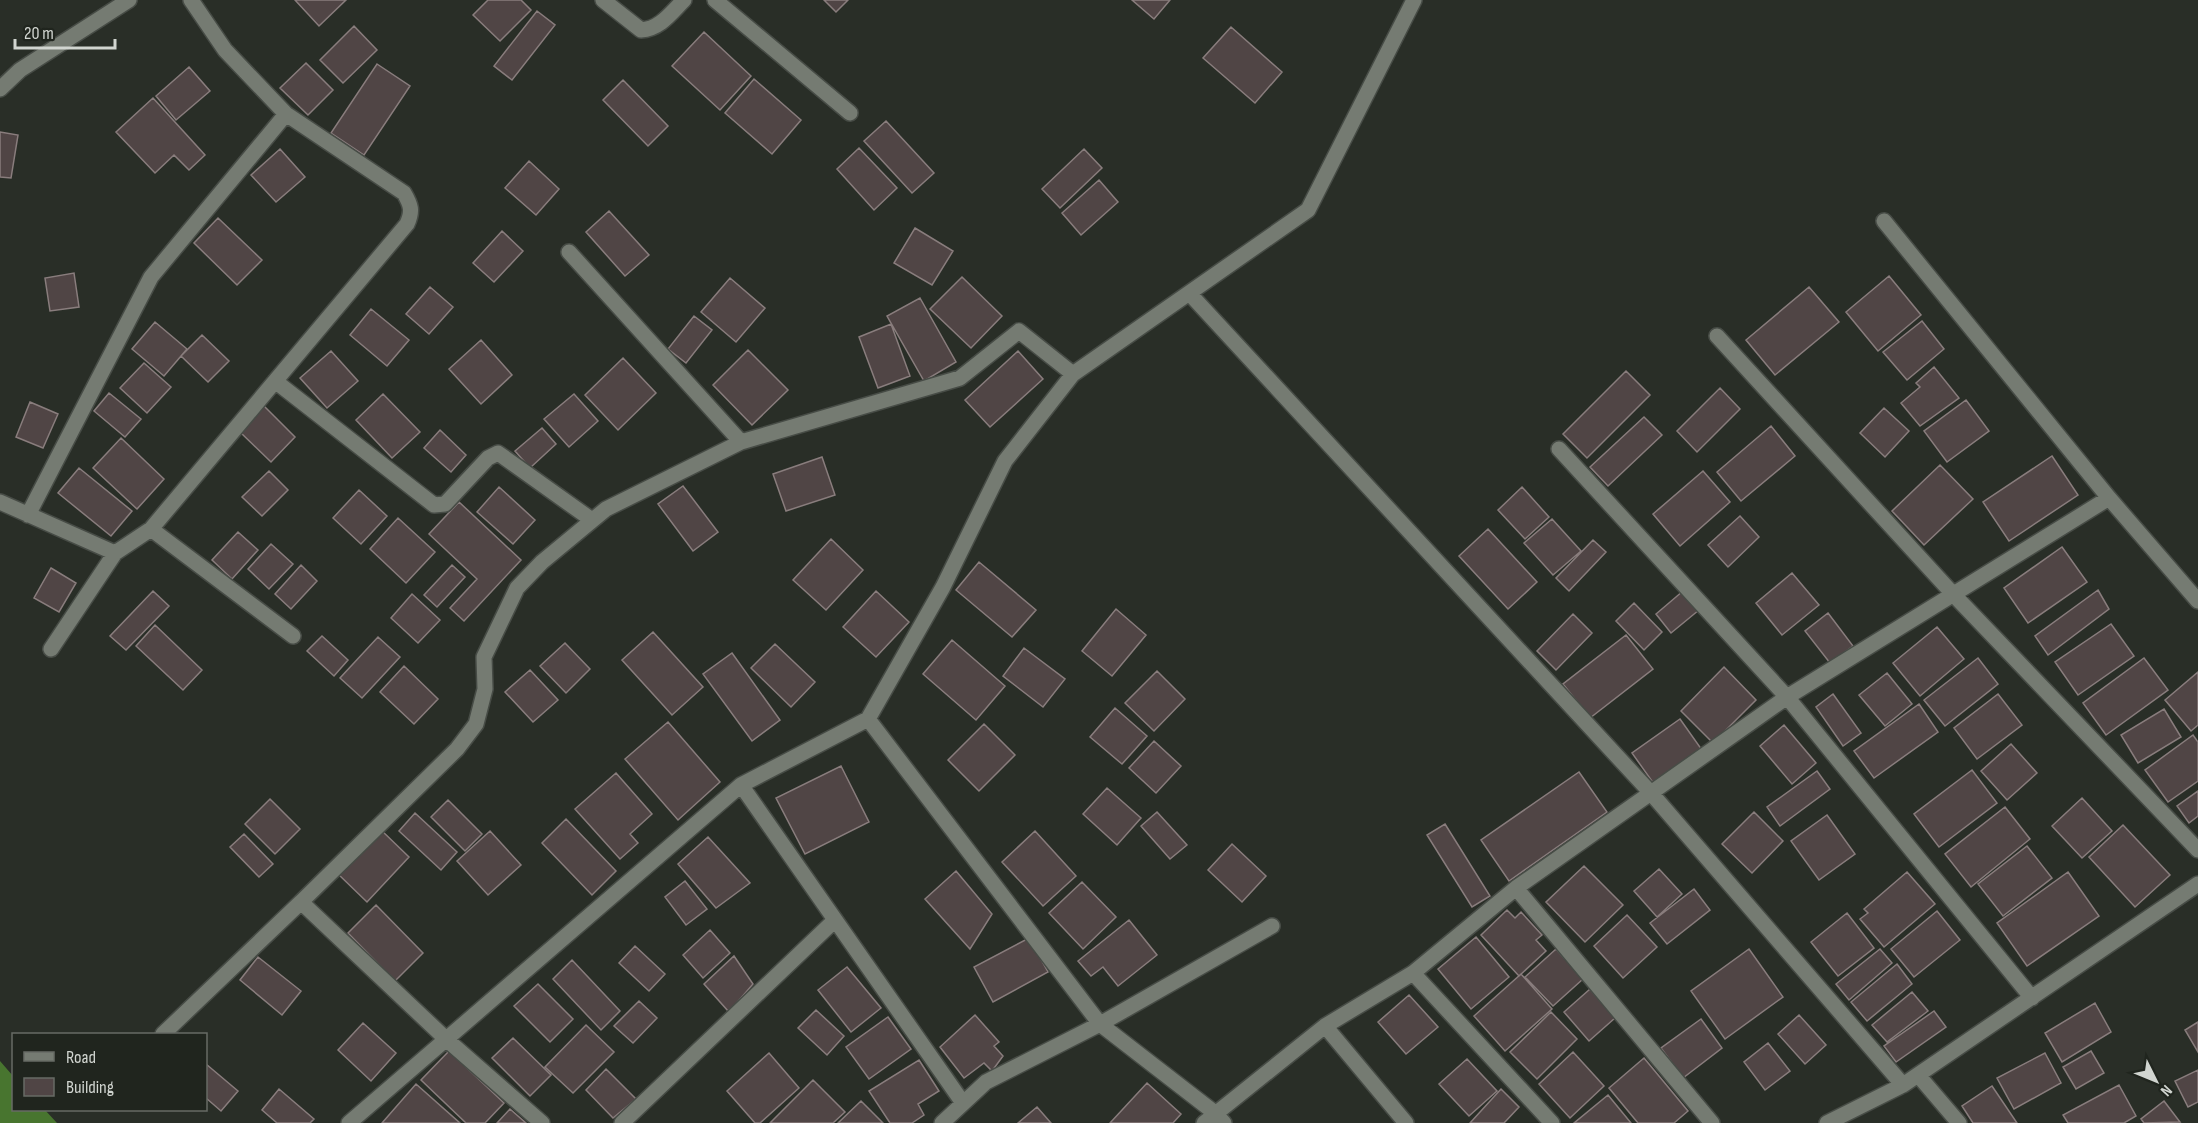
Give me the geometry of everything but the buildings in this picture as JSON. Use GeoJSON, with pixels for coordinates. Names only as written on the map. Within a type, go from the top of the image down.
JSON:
{"type":"FeatureCollection","features":[{"type":"Feature","properties":{"kind":"street"},"geometry":{"type":"LineString","coordinates":[[0,89],[20,70],[129,0]]}},
{"type":"Feature","properties":{"kind":"street"},"geometry":{"type":"LineString","coordinates":[[51,649],[115,553],[151,529],[407,224],[412,213],[410,203],[404,194],[286,114],[225,50],[191,0]]}},
{"type":"Feature","properties":{"kind":"street"},"geometry":{"type":"LineString","coordinates":[[603,0],[641,30],[651,30],[663,22],[684,0]]}},
{"type":"Feature","properties":{"kind":"street"},"geometry":{"type":"LineString","coordinates":[[715,0],[850,113]]}},
{"type":"Feature","properties":{"kind":"street"},"geometry":{"type":"LineString","coordinates":[[349,1123],[741,786],[868,719],[943,587],[1005,461],[1073,374],[1308,210],[1413,0]]}},
{"type":"Feature","properties":{"kind":"street"},"geometry":{"type":"LineString","coordinates":[[28,515],[151,277],[286,114]]}},
{"type":"Feature","properties":{"kind":"street"},"geometry":{"type":"LineString","coordinates":[[1884,221],[2109,498],[2198,601]]}},
{"type":"Feature","properties":{"kind":"street"},"geometry":{"type":"LineString","coordinates":[[569,252],[741,442]]}},
{"type":"Feature","properties":{"kind":"street"},"geometry":{"type":"LineString","coordinates":[[1190,294],[1651,793],[1903,1085]]}},
{"type":"Feature","properties":{"kind":"street"},"geometry":{"type":"LineString","coordinates":[[164,1033],[457,748],[476,724],[485,690],[484,657],[517,588],[606,509],[741,442],[960,378],[1019,331],[1073,374]]}},
{"type":"Feature","properties":{"kind":"street"},"geometry":{"type":"LineString","coordinates":[[1717,336],[1953,594],[2198,850]]}},
{"type":"Feature","properties":{"kind":"street"},"geometry":{"type":"LineString","coordinates":[[275,381],[434,505],[445,504],[488,458],[498,453],[592,520]]}},
{"type":"Feature","properties":{"kind":"street"},"geometry":{"type":"LineString","coordinates":[[1559,449],[1787,697],[2032,998]]}},
{"type":"Feature","properties":{"kind":"street"},"geometry":{"type":"LineString","coordinates":[[868,719],[1100,1024],[1214,1120],[1325,1026],[1413,973],[1516,888],[1787,697],[2109,498]]}},
{"type":"Feature","properties":{"kind":"street"},"geometry":{"type":"LineString","coordinates":[[0,502],[115,553]]}},
{"type":"Feature","properties":{"kind":"street"},"geometry":{"type":"LineString","coordinates":[[151,529],[292,636]]}},
{"type":"Feature","properties":{"kind":"street"},"geometry":{"type":"LineString","coordinates":[[741,786],[963,1103]]}},
{"type":"Feature","properties":{"kind":"street"},"geometry":{"type":"LineString","coordinates":[[1827,1123],[1903,1085],[2198,884]]}},
{"type":"Feature","properties":{"kind":"street"},"geometry":{"type":"LineString","coordinates":[[1516,888],[1712,1123]]}},
{"type":"Feature","properties":{"kind":"street"},"geometry":{"type":"LineString","coordinates":[[301,902],[446,1039],[542,1123]]}},
{"type":"Feature","properties":{"kind":"street"},"geometry":{"type":"LineString","coordinates":[[622,1123],[835,920]]}},
{"type":"Feature","properties":{"kind":"street"},"geometry":{"type":"LineString","coordinates":[[942,1123],[986,1082],[1100,1024],[1272,926]]}},
{"type":"Feature","properties":{"kind":"street"},"geometry":{"type":"LineString","coordinates":[[1413,973],[1552,1123]]}},
{"type":"Feature","properties":{"kind":"street"},"geometry":{"type":"LineString","coordinates":[[1325,1026],[1406,1123]]}},
{"type":"Feature","properties":{"kind":"street"},"geometry":{"type":"LineString","coordinates":[[1918,1075],[1959,1123]]}},
{"type":"Feature","properties":{"kind":"green space"},"geometry":{"type":"Polygon","coordinates":[[[0,1061],[12,1075],[12,1111],[46,1111],[57,1123],[0,1123],[0,1061]]]}}]}
